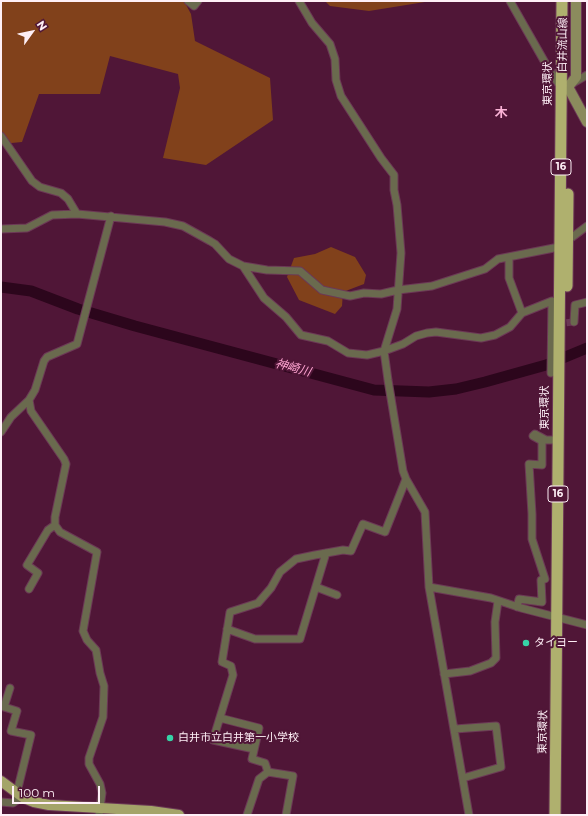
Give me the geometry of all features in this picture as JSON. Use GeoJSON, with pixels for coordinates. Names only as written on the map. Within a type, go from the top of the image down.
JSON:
{"type":"FeatureCollection","features":[{"type":"Feature","properties":{"kind":"highway","name":"東京環状"},"geometry":{"type":"LineString","coordinates":[[555,815],[561,618],[558,371],[563,245],[564,86],[562,1]]}},
{"type":"Feature","properties":{"kind":"highway","name":"東京環状"},"geometry":{"type":"LineString","coordinates":[[564,86],[569,1]]}},
{"type":"Feature","properties":{"kind":"highway","name":"東京環状"},"geometry":{"type":"LineString","coordinates":[[558,371],[563,815]]}},
{"type":"Feature","properties":{"kind":"main road","name":"白井流山線"},"geometry":{"type":"LineString","coordinates":[[576,1],[576,77],[564,86],[586,118]]}},
{"type":"Feature","properties":{"kind":"main road"},"geometry":{"type":"LineString","coordinates":[[1,781],[34,802],[49,805],[99,812],[151,811],[179,815]]}},
{"type":"Feature","properties":{"kind":"street"},"geometry":{"type":"LineString","coordinates":[[188,1],[194,6],[198,1]]}},
{"type":"Feature","properties":{"kind":"street"},"geometry":{"type":"LineString","coordinates":[[299,1],[312,23],[330,44],[335,59],[336,80],[341,96],[381,158],[394,175],[394,190],[397,205],[401,253],[397,309],[384,351],[390,399],[406,479],[425,512],[429,587],[469,815]]}},
{"type":"Feature","properties":{"kind":"street"},"geometry":{"type":"LineString","coordinates":[[510,1],[547,66],[564,86],[587,75]]}},
{"type":"Feature","properties":{"kind":"street"},"geometry":{"type":"LineString","coordinates":[[1,136],[32,181],[40,187],[61,193],[68,200],[77,214]]}},
{"type":"Feature","properties":{"kind":"street"},"geometry":{"type":"LineString","coordinates":[[1,229],[27,228],[52,215],[77,214],[111,216],[165,222],[183,226],[215,244],[230,259],[243,266],[267,270],[300,271],[322,290],[350,296],[364,293],[381,294],[398,290],[432,286],[472,275],[485,269],[498,259],[563,245],[587,226]]}},
{"type":"Feature","properties":{"kind":"street"},"geometry":{"type":"LineString","coordinates":[[1,432],[11,417],[29,400],[37,383],[44,361],[50,355],[77,344],[111,216]]}},
{"type":"Feature","properties":{"kind":"street"},"geometry":{"type":"LineString","coordinates":[[509,257],[509,278],[522,313]]}},
{"type":"Feature","properties":{"kind":"street"},"geometry":{"type":"LineString","coordinates":[[243,266],[264,298],[286,317],[301,335],[328,341],[348,353],[367,355],[384,351],[404,344],[416,336],[436,332],[481,338],[495,335],[510,327],[522,313],[552,301],[559,350],[558,371]]}},
{"type":"Feature","properties":{"kind":"street"},"geometry":{"type":"LineString","coordinates":[[574,322],[575,305],[587,302]]}},
{"type":"Feature","properties":{"kind":"street"},"geometry":{"type":"LineString","coordinates":[[29,400],[30,407],[34,415],[66,464],[55,517],[55,525],[60,532],[97,552],[83,631],[87,640],[96,650],[104,686],[103,717],[89,758],[90,764],[100,784],[102,793],[99,812]]}},
{"type":"Feature","properties":{"kind":"street"},"geometry":{"type":"LineString","coordinates":[[517,607],[519,598],[542,602],[541,580],[545,579],[532,539],[529,464],[542,465],[542,441],[533,436],[535,434],[546,440],[558,440]]}},
{"type":"Feature","properties":{"kind":"street"},"geometry":{"type":"LineString","coordinates":[[254,749],[213,740],[234,676],[231,666],[222,662],[230,612],[258,602],[271,588],[280,572],[296,560],[343,550],[351,551],[363,524],[385,532],[406,479]]}},
{"type":"Feature","properties":{"kind":"street"},"geometry":{"type":"LineString","coordinates":[[29,589],[38,573],[27,565],[48,530],[55,525]]}},
{"type":"Feature","properties":{"kind":"street"},"geometry":{"type":"LineString","coordinates":[[227,629],[255,639],[300,639],[326,553]]}},
{"type":"Feature","properties":{"kind":"street"},"geometry":{"type":"LineString","coordinates":[[316,587],[337,594]]}},
{"type":"Feature","properties":{"kind":"street"},"geometry":{"type":"LineString","coordinates":[[429,587],[491,598],[517,607],[587,624]]}},
{"type":"Feature","properties":{"kind":"street"},"geometry":{"type":"LineString","coordinates":[[444,674],[470,671],[492,663],[496,658],[495,622],[498,601]]}},
{"type":"Feature","properties":{"kind":"street"},"geometry":{"type":"LineString","coordinates":[[1,802],[13,803],[16,801],[31,735],[12,731],[18,711],[3,706],[10,688]]}},
{"type":"Feature","properties":{"kind":"street"},"geometry":{"type":"LineString","coordinates":[[220,718],[259,728],[252,760],[265,763],[268,772]]}},
{"type":"Feature","properties":{"kind":"street"},"geometry":{"type":"LineString","coordinates":[[455,729],[496,726],[501,767],[463,778]]}},
{"type":"Feature","properties":{"kind":"street"},"geometry":{"type":"LineString","coordinates":[[247,815],[258,779],[268,772],[293,776],[286,815]]}},
{"type":"Feature","properties":{"kind":"shaded area"},"geometry":{"type":"Polygon","coordinates":[[[1,1],[184,1],[191,14],[195,41],[270,78],[273,120],[206,165],[163,158],[180,88],[178,74],[110,56],[100,94],[39,94],[22,142],[1,144],[1,1]]]}},
{"type":"Feature","properties":{"kind":"shaded area"},"geometry":{"type":"Polygon","coordinates":[[[325,1],[431,1],[369,11],[330,6],[325,1]]]}},
{"type":"Feature","properties":{"kind":"shaded area"},"geometry":{"type":"Polygon","coordinates":[[[331,247],[355,257],[366,275],[364,284],[343,292],[342,306],[335,314],[299,300],[287,277],[294,258],[315,254],[331,247]]]}},
{"type":"Feature","properties":{"kind":"waterway","name":"神崎川"},"geometry":{"type":"LineString","coordinates":[[1,287],[31,291],[78,309],[135,326],[374,390],[429,392],[456,389],[546,365],[587,348]]}},
{"type":"Feature","properties":{"kind":"tunnel"},"geometry":{"type":"LineString","coordinates":[[556,324],[574,322]]}},
{"type":"Feature","properties":{"kind":"place","name":"タイヨー"},"geometry":{"type":"Point","coordinates":[526,643]}},
{"type":"Feature","properties":{"kind":"place","name":"白井市立白井第一小学校"},"geometry":{"type":"Point","coordinates":[170,738]}},
{"type":"Feature","properties":{"kind":"district","name":"木"},"geometry":{"type":"Point","coordinates":[501,113]}}]}
